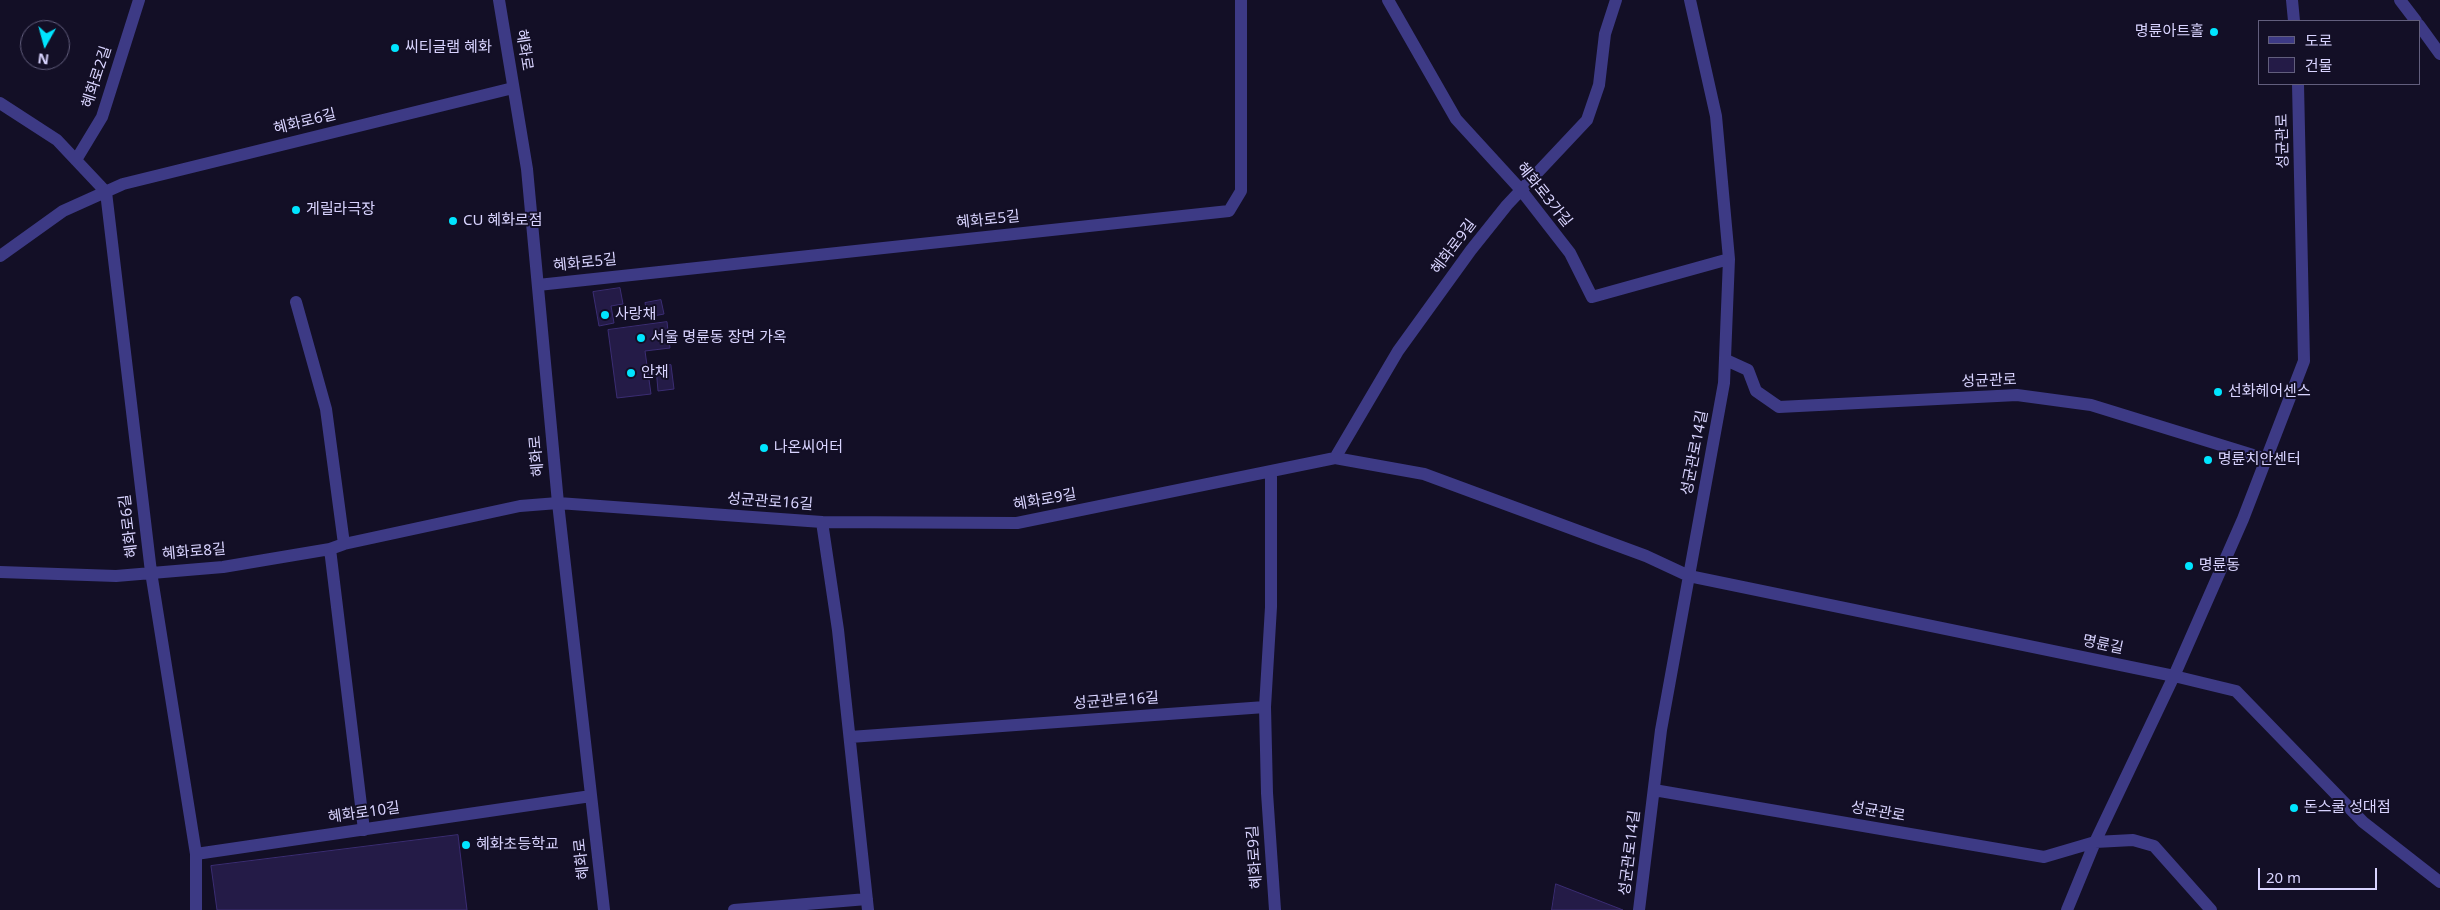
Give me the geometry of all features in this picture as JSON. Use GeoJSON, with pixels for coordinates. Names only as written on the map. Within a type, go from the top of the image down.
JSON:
{"type":"FeatureCollection","features":[{"type":"Feature","properties":{"kind":"street","name":"혜화로2길"},"geometry":{"type":"LineString","coordinates":[[76,160],[102,117],[139,0]]}},
{"type":"Feature","properties":{"kind":"street","name":"혜화로"},"geometry":{"type":"LineString","coordinates":[[499,0],[527,170],[558,503],[604,910]]}},
{"type":"Feature","properties":{"kind":"street","name":"혜화로5길"},"geometry":{"type":"LineString","coordinates":[[538,285],[1229,211],[1241,191],[1241,0]]}},
{"type":"Feature","properties":{"kind":"street","name":"혜화로3가길"},"geometry":{"type":"LineString","coordinates":[[1388,0],[1456,119],[1521,190],[1570,253],[1592,297],[1729,259]]}},
{"type":"Feature","properties":{"kind":"street","name":"혜화로9길"},"geometry":{"type":"LineString","coordinates":[[822,522],[1017,523],[1335,458],[1398,351],[1471,250],[1521,190],[1587,120],[1599,85],[1605,34],[1616,0]]}},
{"type":"Feature","properties":{"kind":"street","name":"성균관로14길"},"geometry":{"type":"LineString","coordinates":[[1639,910],[1661,730],[1724,384],[1726,360],[1729,259],[1716,116],[1690,0]]}},
{"type":"Feature","properties":{"kind":"street"},"geometry":{"type":"LineString","coordinates":[[2292,0],[2294,20]]}},
{"type":"Feature","properties":{"kind":"street"},"geometry":{"type":"LineString","coordinates":[[2400,0],[2415,20]]}},
{"type":"Feature","properties":{"kind":"street"},"geometry":{"type":"LineString","coordinates":[[2420,26],[2440,54]]}},
{"type":"Feature","properties":{"kind":"street","name":"성균관로"},"geometry":{"type":"LineString","coordinates":[[2067,910],[2095,842],[2174,676],[2243,520],[2304,361],[2298,85]]}},
{"type":"Feature","properties":{"kind":"street","name":"혜화로6길"},"geometry":{"type":"LineString","coordinates":[[0,256],[63,211],[124,184],[513,88]]}},
{"type":"Feature","properties":{"kind":"street"},"geometry":{"type":"LineString","coordinates":[[0,103],[56,140],[106,192]]}},
{"type":"Feature","properties":{"kind":"street","name":"혜화로6길"},"geometry":{"type":"LineString","coordinates":[[106,192],[151,572],[196,854]]}},
{"type":"Feature","properties":{"kind":"street"},"geometry":{"type":"LineString","coordinates":[[296,302],[326,409],[344,544]]}},
{"type":"Feature","properties":{"kind":"street","name":"성균관로"},"geometry":{"type":"LineString","coordinates":[[1726,360],[1748,370],[1756,391],[1779,407],[2017,396],[2092,405],[2266,459]]}},
{"type":"Feature","properties":{"kind":"street","name":"명륜길"},"geometry":{"type":"LineString","coordinates":[[1335,458],[1424,474],[1646,556],[1689,576],[2174,676],[2236,691],[2363,822],[2440,882]]}},
{"type":"Feature","properties":{"kind":"street","name":"혜화로9길"},"geometry":{"type":"LineString","coordinates":[[1270,472],[1271,607],[1265,707],[1267,792],[1275,910]]}},
{"type":"Feature","properties":{"kind":"street","name":"혜화로8길"},"geometry":{"type":"LineString","coordinates":[[0,572],[116,576],[223,567],[330,549],[344,544],[520,506],[558,503]]}},
{"type":"Feature","properties":{"kind":"street","name":"성균관로16길"},"geometry":{"type":"LineString","coordinates":[[558,503],[822,522],[838,630],[868,904]]}},
{"type":"Feature","properties":{"kind":"street"},"geometry":{"type":"LineString","coordinates":[[330,549],[364,830]]}},
{"type":"Feature","properties":{"kind":"street","name":"성균관로16길"},"geometry":{"type":"LineString","coordinates":[[850,737],[1265,707]]}},
{"type":"Feature","properties":{"kind":"street","name":"성균관로"},"geometry":{"type":"LineString","coordinates":[[1654,790],[2044,857],[2095,842]]}},
{"type":"Feature","properties":{"kind":"street","name":"혜화로10길"},"geometry":{"type":"LineString","coordinates":[[196,854],[591,796]]}},
{"type":"Feature","properties":{"kind":"street"},"geometry":{"type":"LineString","coordinates":[[2095,842],[2133,840],[2154,846],[2211,910]]}},
{"type":"Feature","properties":{"kind":"street"},"geometry":{"type":"LineString","coordinates":[[196,854],[196,910]]}},
{"type":"Feature","properties":{"kind":"street"},"geometry":{"type":"LineString","coordinates":[[734,910],[868,904]]}},
{"type":"Feature","properties":{"kind":"building","name":"사랑채"},"geometry":{"type":"Polygon","coordinates":[[[620,288],[623,304],[611,306],[614,323],[599,326],[593,292],[620,288]]]}},
{"type":"Feature","properties":{"kind":"building"},"geometry":{"type":"Polygon","coordinates":[[[661,300],[664,314],[648,317],[645,303],[661,300]]]}},
{"type":"Feature","properties":{"kind":"building","name":"안채"},"geometry":{"type":"Polygon","coordinates":[[[667,322],[670,348],[645,351],[651,394],[617,398],[608,330],[667,322]]]}},
{"type":"Feature","properties":{"kind":"building"},"geometry":{"type":"Polygon","coordinates":[[[671,365],[674,389],[658,391],[656,367],[671,365]]]}},
{"type":"Feature","properties":{"kind":"building","name":"혜화초등학교"},"geometry":{"type":"Polygon","coordinates":[[[458,835],[467,910],[217,910],[211,866],[458,835]]]}},
{"type":"Feature","properties":{"kind":"building"},"geometry":{"type":"Polygon","coordinates":[[[1556,884],[1623,910],[1552,910],[1556,884]]]}},
{"type":"Feature","properties":{"kind":"place","name":"명륜아트홀"},"geometry":{"type":"Point","coordinates":[2214,32]}},
{"type":"Feature","properties":{"kind":"place","name":"씨티글램 혜화"},"geometry":{"type":"Point","coordinates":[395,48]}},
{"type":"Feature","properties":{"kind":"place","name":"게릴라극장"},"geometry":{"type":"Point","coordinates":[296,210]}},
{"type":"Feature","properties":{"kind":"place","name":"CU 혜화로점"},"geometry":{"type":"Point","coordinates":[453,221]}},
{"type":"Feature","properties":{"kind":"place","name":"사랑채"},"geometry":{"type":"Point","coordinates":[605,315]}},
{"type":"Feature","properties":{"kind":"place","name":"서울 명륜동 장면 가옥"},"geometry":{"type":"Point","coordinates":[641,338]}},
{"type":"Feature","properties":{"kind":"place","name":"안채"},"geometry":{"type":"Point","coordinates":[631,373]}},
{"type":"Feature","properties":{"kind":"place","name":"선화헤어센스"},"geometry":{"type":"Point","coordinates":[2218,392]}},
{"type":"Feature","properties":{"kind":"place","name":"나온씨어터"},"geometry":{"type":"Point","coordinates":[764,448]}},
{"type":"Feature","properties":{"kind":"place","name":"명륜치안센터"},"geometry":{"type":"Point","coordinates":[2208,460]}},
{"type":"Feature","properties":{"kind":"place","name":"명륜동"},"geometry":{"type":"Point","coordinates":[2189,566]}},
{"type":"Feature","properties":{"kind":"place","name":"돈스쿨 성대점"},"geometry":{"type":"Point","coordinates":[2294,808]}},
{"type":"Feature","properties":{"kind":"place","name":"혜화초등학교"},"geometry":{"type":"Point","coordinates":[466,845]}}]}
